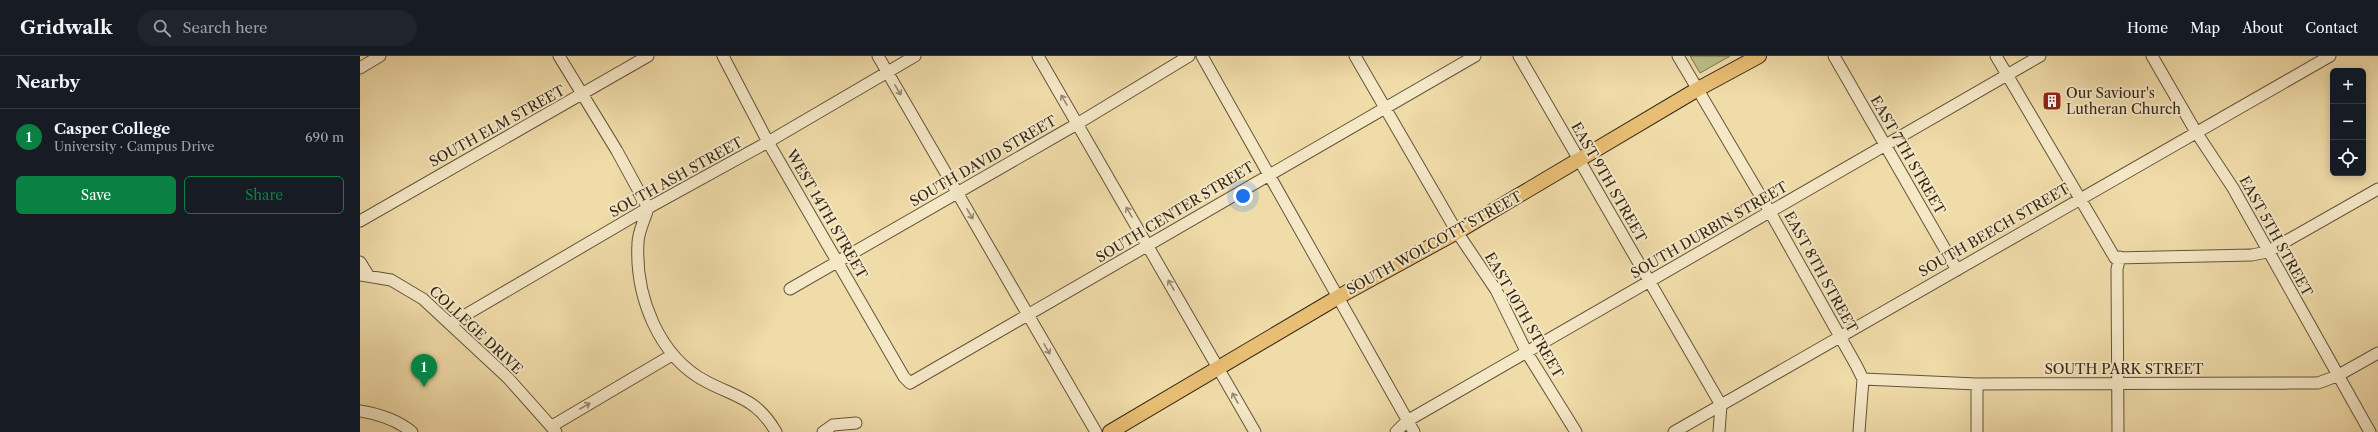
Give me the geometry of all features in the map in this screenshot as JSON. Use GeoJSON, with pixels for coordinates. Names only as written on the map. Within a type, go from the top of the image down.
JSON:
{"type":"FeatureCollection","features":[{"type":"Feature","properties":{"kind":"main road","name":"SOUTH WOLCOTT STREET"},"geometry":{"type":"LineString","coordinates":[[1110,432],[1218,370],[1340,296],[1457,232],[1698,90],[1759,56]]}},
{"type":"Feature","properties":{"kind":"street"},"geometry":{"type":"LineString","coordinates":[[360,68],[380,56]]}},
{"type":"Feature","properties":{"kind":"street"},"geometry":{"type":"LineString","coordinates":[[559,56],[582,96],[617,151],[648,208],[638,242],[641,292],[655,326],[672,355],[706,382],[754,404],[768,418],[776,432]]}},
{"type":"Feature","properties":{"kind":"street","name":"SOUTH ELM STREET"},"geometry":{"type":"LineString","coordinates":[[360,221],[582,96],[648,56]]}},
{"type":"Feature","properties":{"kind":"street","name":"WEST 14TH STREET"},"geometry":{"type":"LineString","coordinates":[[723,56],[768,142],[904,377],[910,383]]}},
{"type":"Feature","properties":{"kind":"street"},"geometry":{"type":"LineString","coordinates":[[878,56],[1096,432]]}},
{"type":"Feature","properties":{"kind":"street","name":"SOUTH ASH STREET"},"geometry":{"type":"LineString","coordinates":[[450,324],[648,208],[768,142],[916,56]]}},
{"type":"Feature","properties":{"kind":"street"},"geometry":{"type":"LineString","coordinates":[[1038,56],[1255,432]]}},
{"type":"Feature","properties":{"kind":"street","name":"SOUTH DAVID STREET"},"geometry":{"type":"LineString","coordinates":[[790,289],[1077,124],[1188,56]]}},
{"type":"Feature","properties":{"kind":"street"},"geometry":{"type":"LineString","coordinates":[[1202,56],[1340,296],[1414,432]]}},
{"type":"Feature","properties":{"kind":"street","name":"EAST 10TH STREET"},"geometry":{"type":"LineString","coordinates":[[1355,56],[1457,232],[1496,290],[1527,353],[1576,432]]}},
{"type":"Feature","properties":{"kind":"street","name":"SOUTH CENTER STREET"},"geometry":{"type":"LineString","coordinates":[[910,383],[1149,246],[1269,174],[1386,109],[1475,56]]}},
{"type":"Feature","properties":{"kind":"street","name":"EAST 9TH STREET"},"geometry":{"type":"LineString","coordinates":[[1519,56],[1721,405]]}},
{"type":"Feature","properties":{"kind":"street","name":"EAST 8TH STREET"},"geometry":{"type":"LineString","coordinates":[[1678,56],[1770,212],[1840,335],[1863,379]]}},
{"type":"Feature","properties":{"kind":"street","name":"EAST 7TH STREET"},"geometry":{"type":"LineString","coordinates":[[1834,56],[1957,270]]}},
{"type":"Feature","properties":{"kind":"street"},"geometry":{"type":"LineString","coordinates":[[1996,56],[2115,258],[2252,255],[2267,252],[2378,189]]}},
{"type":"Feature","properties":{"kind":"street","name":"SOUTH DURBIN STREET"},"geometry":{"type":"LineString","coordinates":[[1396,432],[1407,421],[1527,353],[1648,281],[1886,147],[2007,74],[2040,56]]}},
{"type":"Feature","properties":{"kind":"street","name":"EAST 5TH STREET"},"geometry":{"type":"LineString","coordinates":[[2152,56],[2196,132],[2233,188],[2267,252],[2370,432]]}},
{"type":"Feature","properties":{"kind":"street","name":"SOUTH BEECH STREET"},"geometry":{"type":"LineString","coordinates":[[1674,432],[1840,335],[1957,270],[2080,198],[2330,56]]}},
{"type":"Feature","properties":{"kind":"street"},"geometry":{"type":"LineString","coordinates":[[2118,432],[2117,269],[2120,258]]}},
{"type":"Feature","properties":{"kind":"street"},"geometry":{"type":"LineString","coordinates":[[360,262],[364,275]]}},
{"type":"Feature","properties":{"kind":"street","name":"COLLEGE DRIVE"},"geometry":{"type":"LineString","coordinates":[[364,275],[391,280],[417,295],[508,378],[554,429]]}},
{"type":"Feature","properties":{"kind":"street","name":"SOUTH PARK STREET"},"geometry":{"type":"LineString","coordinates":[[1863,379],[1977,384],[2118,385],[2318,383],[2338,376],[2378,353]]}},
{"type":"Feature","properties":{"kind":"street"},"geometry":{"type":"LineString","coordinates":[[554,429],[672,355]]}},
{"type":"Feature","properties":{"kind":"street"},"geometry":{"type":"LineString","coordinates":[[1859,432],[1863,379]]}},
{"type":"Feature","properties":{"kind":"street"},"geometry":{"type":"LineString","coordinates":[[1977,384],[1977,432]]}},
{"type":"Feature","properties":{"kind":"street"},"geometry":{"type":"LineString","coordinates":[[1719,432],[1721,405]]}},
{"type":"Feature","properties":{"kind":"street"},"geometry":{"type":"LineString","coordinates":[[360,411],[376,414],[395,421],[412,432]]}},
{"type":"Feature","properties":{"kind":"street"},"geometry":{"type":"LineString","coordinates":[[823,432],[833,425],[856,423]]}},
{"type":"Feature","properties":{"kind":"green space"},"geometry":{"type":"Polygon","coordinates":[[[1690,56],[1730,56],[1700,73],[1690,56]]]}},
{"type":"Feature","properties":{"kind":"place","name":"Our Saviour's Lutheran Church"},"geometry":{"type":"Point","coordinates":[2052,101]}},
{"type":"Feature","properties":{"kind":"place","name":"Casper College"},"geometry":{"type":"Point","coordinates":[424,387]}}]}
